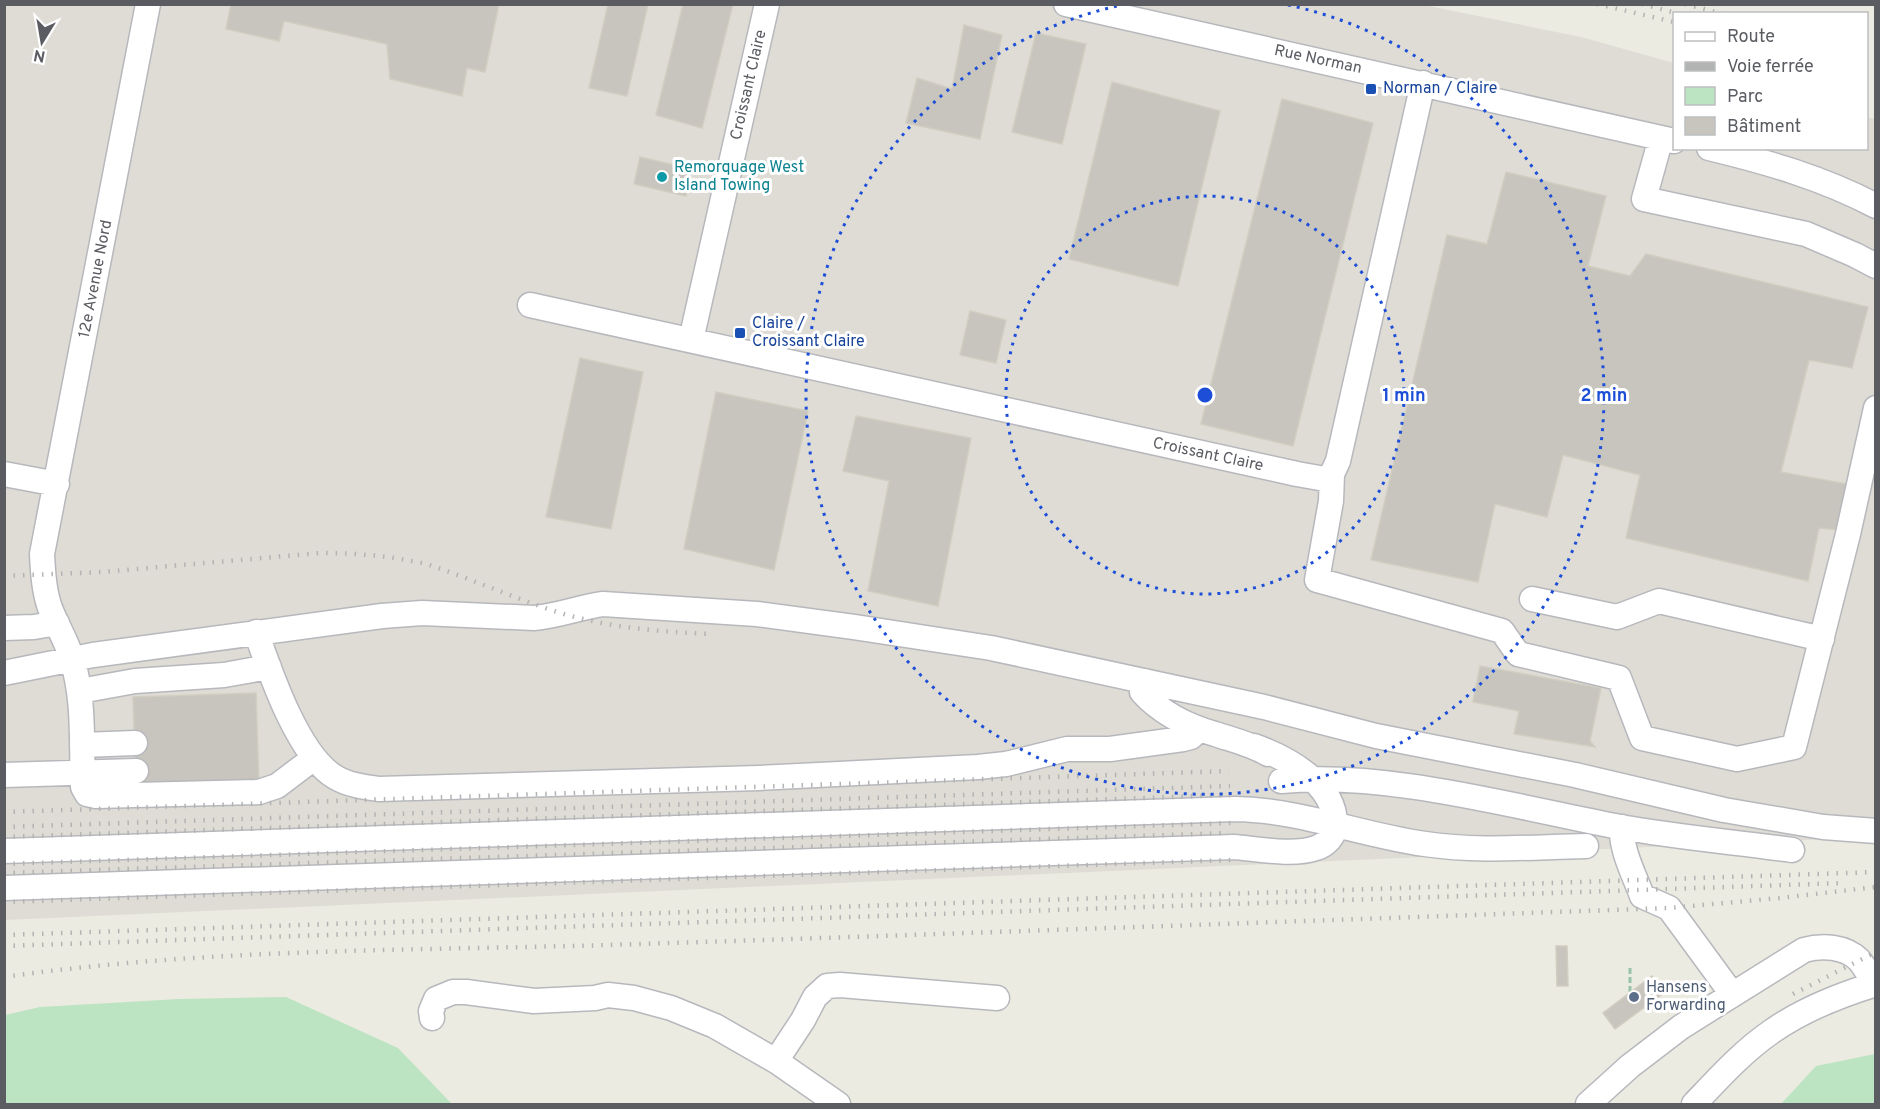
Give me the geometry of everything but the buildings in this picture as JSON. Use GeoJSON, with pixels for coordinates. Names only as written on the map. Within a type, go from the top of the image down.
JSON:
{"type":"FeatureCollection","features":[{"type":"Feature","properties":{"kind":"street","name":"12e Avenue Nord"},"geometry":{"type":"LineString","coordinates":[[82,772],[80,691],[72,658],[45,591],[42,554],[148,4]]}},
{"type":"Feature","properties":{"kind":"street","name":"Croissant Claire"},"geometry":{"type":"LineString","coordinates":[[692,340],[767,4]]}},
{"type":"Feature","properties":{"kind":"street","name":"Rue Norman"},"geometry":{"type":"LineString","coordinates":[[1066,4],[1668,139]]}},
{"type":"Feature","properties":{"kind":"street"},"geometry":{"type":"LineString","coordinates":[[1423,84],[1338,461],[1332,474],[1331,501],[1317,580],[1502,631],[1518,654],[1619,678],[1642,738],[1737,759],[1794,747],[1848,534],[1875,408]]}},
{"type":"Feature","properties":{"kind":"street"},"geometry":{"type":"LineString","coordinates":[[1668,139],[1644,199],[1806,234],[1875,266]]}},
{"type":"Feature","properties":{"kind":"street"},"geometry":{"type":"LineString","coordinates":[[1717,150],[1759,160],[1805,175],[1844,190],[1875,206]]}},
{"type":"Feature","properties":{"kind":"street","name":"Croissant Claire"},"geometry":{"type":"LineString","coordinates":[[530,305],[1310,477],[1325,479],[1332,474]]}},
{"type":"Feature","properties":{"kind":"street"},"geometry":{"type":"LineString","coordinates":[[4,474],[57,484]]}},
{"type":"Feature","properties":{"kind":"street"},"geometry":{"type":"LineString","coordinates":[[1532,599],[1617,617],[1659,602],[1822,639]]}},
{"type":"Feature","properties":{"kind":"street"},"geometry":{"type":"LineString","coordinates":[[5,673],[72,658],[381,616],[422,614],[534,618],[547,617],[583,606],[603,604],[757,614],[991,648],[1264,706],[1376,736],[1575,775],[1724,810],[1823,827],[1875,831]]}},
{"type":"Feature","properties":{"kind":"street"},"geometry":{"type":"LineString","coordinates":[[4,628],[34,627],[57,623]]}},
{"type":"Feature","properties":{"kind":"street"},"geometry":{"type":"LineString","coordinates":[[256,632],[295,727],[314,758],[324,769],[342,781],[379,789],[747,778],[994,765],[1067,749],[1110,749],[1183,739],[1191,737],[1199,729]]}},
{"type":"Feature","properties":{"kind":"street"},"geometry":{"type":"LineString","coordinates":[[80,691],[135,681],[224,675],[269,667]]}},
{"type":"Feature","properties":{"kind":"street"},"geometry":{"type":"LineString","coordinates":[[4,888],[1234,847],[1291,851],[1316,848],[1329,839],[1335,831],[1335,817],[1326,797],[1312,779],[1279,756],[1199,729],[1175,718],[1150,701],[1142,692],[1144,681]]}},
{"type":"Feature","properties":{"kind":"street"},"geometry":{"type":"LineString","coordinates":[[82,745],[135,743]]}},
{"type":"Feature","properties":{"kind":"street"},"geometry":{"type":"LineString","coordinates":[[1234,847],[1252,840],[1265,828],[1280,798],[1281,781],[1278,767],[1273,759],[1254,746]]}},
{"type":"Feature","properties":{"kind":"street"},"geometry":{"type":"LineString","coordinates":[[82,772],[84,792],[96,796],[259,792],[277,786],[314,758]]}},
{"type":"Feature","properties":{"kind":"street"},"geometry":{"type":"LineString","coordinates":[[4,775],[136,771]]}},
{"type":"Feature","properties":{"kind":"street"},"geometry":{"type":"LineString","coordinates":[[1281,781],[1312,779],[1351,781],[1425,790],[1622,827],[1791,850]]}},
{"type":"Feature","properties":{"kind":"street"},"geometry":{"type":"LineString","coordinates":[[4,851],[1235,809],[1275,812],[1401,840],[1468,849],[1586,846]]}},
{"type":"Feature","properties":{"kind":"street"},"geometry":{"type":"LineString","coordinates":[[1622,827],[1622,839],[1642,896],[1670,908],[1732,994]]}},
{"type":"Feature","properties":{"kind":"street"},"geometry":{"type":"LineString","coordinates":[[1588,1104],[1656,1045],[1681,1027],[1804,950],[1823,946],[1844,950],[1858,960],[1875,984],[1830,1000],[1771,1031],[1737,1060],[1694,1104]]}},
{"type":"Feature","properties":{"kind":"street"},"geometry":{"type":"LineString","coordinates":[[776,1061],[815,997],[824,988],[833,985],[997,998]]}},
{"type":"Feature","properties":{"kind":"street"},"geometry":{"type":"LineString","coordinates":[[432,1018],[431,1011],[436,999],[453,992],[534,1001],[574,1000],[608,995],[634,998],[671,1008],[715,1026],[776,1061],[838,1104]]}},
{"type":"Feature","properties":{"kind":"path"},"geometry":{"type":"LineString","coordinates":[[1630,968],[1630,993]]}},
{"type":"Feature","properties":{"kind":"shaded area"},"geometry":{"type":"Polygon","coordinates":[[[4,5],[1424,5],[1581,37],[1673,63],[1673,150],[1868,150],[1868,117],[1875,119],[1875,837],[5,920],[4,5]]]}},
{"type":"Feature","properties":{"kind":"green space"},"geometry":{"type":"Polygon","coordinates":[[[286,997],[398,1048],[452,1104],[5,1104],[5,1015],[40,1007],[179,999],[286,997]]]}},
{"type":"Feature","properties":{"kind":"green space"},"geometry":{"type":"Polygon","coordinates":[[[1875,1054],[1875,1104],[1781,1104],[1816,1066],[1875,1054]]]}},
{"type":"Feature","properties":{"kind":"railway"},"geometry":{"type":"LineString","coordinates":[[1597,4],[1673,22]]}},
{"type":"Feature","properties":{"kind":"railway"},"geometry":{"type":"LineString","coordinates":[[1642,4],[1673,12]]}},
{"type":"Feature","properties":{"kind":"railway"},"geometry":{"type":"LineString","coordinates":[[1685,4],[1716,12]]}},
{"type":"Feature","properties":{"kind":"railway"},"geometry":{"type":"LineString","coordinates":[[1868,46],[1876,48]]}},
{"type":"Feature","properties":{"kind":"railway"},"geometry":{"type":"LineString","coordinates":[[1868,56],[1876,58]]}},
{"type":"Feature","properties":{"kind":"railway"},"geometry":{"type":"LineString","coordinates":[[1868,68],[1876,70]]}},
{"type":"Feature","properties":{"kind":"railway"},"geometry":{"type":"LineString","coordinates":[[4,576],[102,572],[320,553],[360,554],[426,564],[582,619],[638,628],[713,634]]}},
{"type":"Feature","properties":{"kind":"railway"},"geometry":{"type":"LineString","coordinates":[[4,812],[1229,771]]}},
{"type":"Feature","properties":{"kind":"railway"},"geometry":{"type":"LineString","coordinates":[[4,827],[1230,786]]}},
{"type":"Feature","properties":{"kind":"railway"},"geometry":{"type":"LineString","coordinates":[[4,837],[1230,795]]}},
{"type":"Feature","properties":{"kind":"railway"},"geometry":{"type":"LineString","coordinates":[[4,864],[1231,823]]}},
{"type":"Feature","properties":{"kind":"railway"},"geometry":{"type":"LineString","coordinates":[[4,873],[1229,833]]}},
{"type":"Feature","properties":{"kind":"railway"},"geometry":{"type":"LineString","coordinates":[[4,902],[1233,860]]}},
{"type":"Feature","properties":{"kind":"railway"},"geometry":{"type":"LineString","coordinates":[[4,935],[1876,872]]}},
{"type":"Feature","properties":{"kind":"railway"},"geometry":{"type":"LineString","coordinates":[[4,946],[1843,883]]}},
{"type":"Feature","properties":{"kind":"railway"},"geometry":{"type":"LineString","coordinates":[[4,977],[83,967],[242,955],[640,944],[1669,908],[1876,887]]}},
{"type":"Feature","properties":{"kind":"railway"},"geometry":{"type":"LineString","coordinates":[[1793,994],[1876,952]]}},
{"type":"Feature","properties":{"kind":"place","name":"Norman / Claire"},"geometry":{"type":"Point","coordinates":[1371,89]}},
{"type":"Feature","properties":{"kind":"place","name":"Remorquage West Island Towing"},"geometry":{"type":"Point","coordinates":[662,177]}},
{"type":"Feature","properties":{"kind":"place","name":"Claire / Croissant Claire"},"geometry":{"type":"Point","coordinates":[740,333]}},
{"type":"Feature","properties":{"kind":"place","name":"Hansens Forwarding"},"geometry":{"type":"Point","coordinates":[1634,997]}}]}
